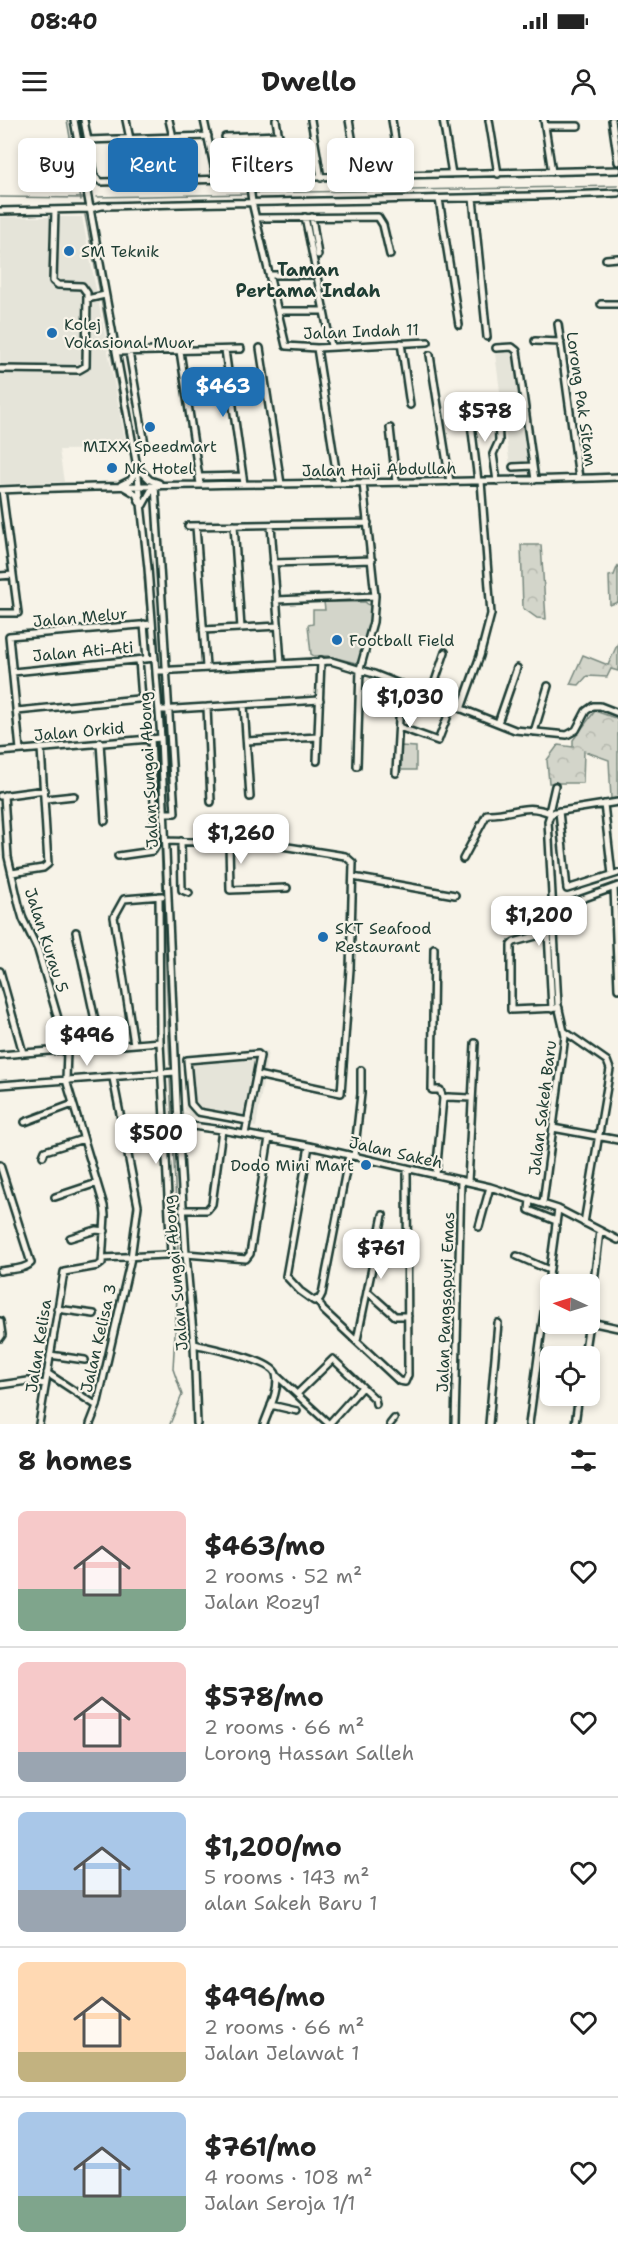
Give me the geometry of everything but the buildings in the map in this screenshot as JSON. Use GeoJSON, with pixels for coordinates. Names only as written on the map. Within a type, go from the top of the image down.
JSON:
{"type":"FeatureCollection","features":[{"type":"Feature","properties":{"kind":"street","name":"Jalan Sungai Abong"},"geometry":{"type":"LineString","coordinates":[[74,120],[140,485],[161,738],[167,896],[164,924]]}},
{"type":"Feature","properties":{"kind":"street"},"geometry":{"type":"LineString","coordinates":[[84,120],[87,138]]}},
{"type":"Feature","properties":{"kind":"street"},"geometry":{"type":"LineString","coordinates":[[126,120],[130,138]]}},
{"type":"Feature","properties":{"kind":"street"},"geometry":{"type":"LineString","coordinates":[[169,120],[173,137]]}},
{"type":"Feature","properties":{"kind":"street"},"geometry":{"type":"LineString","coordinates":[[204,120],[210,146]]}},
{"type":"Feature","properties":{"kind":"street"},"geometry":{"type":"LineString","coordinates":[[276,120],[279,138]]}},
{"type":"Feature","properties":{"kind":"street"},"geometry":{"type":"LineString","coordinates":[[310,120],[321,178]]}},
{"type":"Feature","properties":{"kind":"street"},"geometry":{"type":"LineString","coordinates":[[349,120],[352,138]]}},
{"type":"Feature","properties":{"kind":"street"},"geometry":{"type":"LineString","coordinates":[[392,120],[395,138]]}},
{"type":"Feature","properties":{"kind":"street"},"geometry":{"type":"LineString","coordinates":[[443,120],[452,174]]}},
{"type":"Feature","properties":{"kind":"street"},"geometry":{"type":"LineString","coordinates":[[489,120],[498,174]]}},
{"type":"Feature","properties":{"kind":"street"},"geometry":{"type":"LineString","coordinates":[[612,120],[618,162]]}},
{"type":"Feature","properties":{"kind":"street"},"geometry":{"type":"LineString","coordinates":[[552,172],[544,123],[578,126]]}},
{"type":"Feature","properties":{"kind":"street"},"geometry":{"type":"LineString","coordinates":[[225,137],[279,135]]}},
{"type":"Feature","properties":{"kind":"street"},"geometry":{"type":"LineString","coordinates":[[152,138],[208,136]]}},
{"type":"Feature","properties":{"kind":"street"},"geometry":{"type":"LineString","coordinates":[[414,175],[618,170]]}},
{"type":"Feature","properties":{"kind":"street"},"geometry":{"type":"LineString","coordinates":[[96,178],[101,182],[210,180]]}},
{"type":"Feature","properties":{"kind":"street"},"geometry":{"type":"LineString","coordinates":[[315,178],[327,178]]}},
{"type":"Feature","properties":{"kind":"street","name":"Jalan Indah 11"},"geometry":{"type":"LineString","coordinates":[[251,192],[286,346],[317,348],[428,342]]}},
{"type":"Feature","properties":{"kind":"street"},"geometry":{"type":"LineString","coordinates":[[0,211],[90,209],[102,206],[252,200],[439,199],[618,194]]}},
{"type":"Feature","properties":{"kind":"street"},"geometry":{"type":"LineString","coordinates":[[473,198],[487,337]]}},
{"type":"Feature","properties":{"kind":"street"},"geometry":{"type":"LineString","coordinates":[[439,199],[459,325]]}},
{"type":"Feature","properties":{"kind":"street"},"geometry":{"type":"LineString","coordinates":[[0,369],[83,369],[86,362],[87,293],[82,286],[58,285],[53,281],[55,210]]}},
{"type":"Feature","properties":{"kind":"street"},"geometry":{"type":"LineString","coordinates":[[312,217],[318,255]]}},
{"type":"Feature","properties":{"kind":"street"},"geometry":{"type":"LineString","coordinates":[[256,218],[378,217],[383,225],[390,255]]}},
{"type":"Feature","properties":{"kind":"street"},"geometry":{"type":"LineString","coordinates":[[305,218],[331,346]]}},
{"type":"Feature","properties":{"kind":"street"},"geometry":{"type":"LineString","coordinates":[[606,259],[618,258]]}},
{"type":"Feature","properties":{"kind":"street"},"geometry":{"type":"LineString","coordinates":[[270,275],[316,275]]}},
{"type":"Feature","properties":{"kind":"street"},"geometry":{"type":"LineString","coordinates":[[87,299],[105,295]]}},
{"type":"Feature","properties":{"kind":"street"},"geometry":{"type":"LineString","coordinates":[[601,304],[618,304]]}},
{"type":"Feature","properties":{"kind":"street"},"geometry":{"type":"LineString","coordinates":[[278,311],[324,310]]}},
{"type":"Feature","properties":{"kind":"street","name":"Lorong Pak Sitam"},"geometry":{"type":"LineString","coordinates":[[558,324],[579,478]]}},
{"type":"Feature","properties":{"kind":"street"},"geometry":{"type":"LineString","coordinates":[[535,341],[561,342]]}},
{"type":"Feature","properties":{"kind":"street"},"geometry":{"type":"LineString","coordinates":[[401,343],[410,405]]}},
{"type":"Feature","properties":{"kind":"street"},"geometry":{"type":"LineString","coordinates":[[496,348],[512,347],[517,351],[535,480]]}},
{"type":"Feature","properties":{"kind":"street"},"geometry":{"type":"LineString","coordinates":[[260,348],[281,484]]}},
{"type":"Feature","properties":{"kind":"street"},"geometry":{"type":"LineString","coordinates":[[317,348],[338,483]]}},
{"type":"Feature","properties":{"kind":"street"},"geometry":{"type":"LineString","coordinates":[[116,352],[241,349]]}},
{"type":"Feature","properties":{"kind":"street"},"geometry":{"type":"LineString","coordinates":[[225,350],[244,484]]}},
{"type":"Feature","properties":{"kind":"street"},"geometry":{"type":"LineString","coordinates":[[180,351],[200,484]]}},
{"type":"Feature","properties":{"kind":"street"},"geometry":{"type":"LineString","coordinates":[[129,352],[145,444]]}},
{"type":"Feature","properties":{"kind":"street"},"geometry":{"type":"LineString","coordinates":[[430,355],[450,482]]}},
{"type":"Feature","properties":{"kind":"street"},"geometry":{"type":"LineString","coordinates":[[461,709],[480,656],[491,614],[479,481],[469,407]]}},
{"type":"Feature","properties":{"kind":"street"},"geometry":{"type":"LineString","coordinates":[[498,416],[500,441],[493,454],[498,481]]}},
{"type":"Feature","properties":{"kind":"street"},"geometry":{"type":"LineString","coordinates":[[390,428],[396,482]]}},
{"type":"Feature","properties":{"kind":"street"},"geometry":{"type":"LineString","coordinates":[[131,436],[143,433]]}},
{"type":"Feature","properties":{"kind":"street"},"geometry":{"type":"LineString","coordinates":[[137,465],[150,480],[166,484]]}},
{"type":"Feature","properties":{"kind":"street"},"geometry":{"type":"LineString","coordinates":[[137,465],[134,476],[120,486],[136,494],[142,509]]}},
{"type":"Feature","properties":{"kind":"street"},"geometry":{"type":"LineString","coordinates":[[513,467],[533,466]]}},
{"type":"Feature","properties":{"kind":"street"},"geometry":{"type":"LineString","coordinates":[[199,477],[243,476]]}},
{"type":"Feature","properties":{"kind":"street","name":"Jalan Haji Abdullah"},"geometry":{"type":"LineString","coordinates":[[1,490],[166,484],[450,482],[618,477]]}},
{"type":"Feature","properties":{"kind":"street"},"geometry":{"type":"LineString","coordinates":[[357,766],[360,669],[374,622],[375,596],[363,483]]}},
{"type":"Feature","properties":{"kind":"street"},"geometry":{"type":"LineString","coordinates":[[142,509],[154,485]]}},
{"type":"Feature","properties":{"kind":"street"},"geometry":{"type":"LineString","coordinates":[[154,485],[175,813],[164,813]]}},
{"type":"Feature","properties":{"kind":"street"},"geometry":{"type":"LineString","coordinates":[[0,613],[18,613],[1,490]]}},
{"type":"Feature","properties":{"kind":"street"},"geometry":{"type":"LineString","coordinates":[[188,526],[368,523]]}},
{"type":"Feature","properties":{"kind":"street"},"geometry":{"type":"LineString","coordinates":[[234,525],[241,628]]}},
{"type":"Feature","properties":{"kind":"street"},"geometry":{"type":"LineString","coordinates":[[271,525],[280,663]]}},
{"type":"Feature","properties":{"kind":"street"},"geometry":{"type":"LineString","coordinates":[[196,526],[206,667]]}},
{"type":"Feature","properties":{"kind":"street"},"geometry":{"type":"LineString","coordinates":[[0,538],[9,538]]}},
{"type":"Feature","properties":{"kind":"street"},"geometry":{"type":"LineString","coordinates":[[273,563],[372,560]]}},
{"type":"Feature","properties":{"kind":"street"},"geometry":{"type":"LineString","coordinates":[[0,576],[14,575]]}},
{"type":"Feature","properties":{"kind":"street"},"geometry":{"type":"LineString","coordinates":[[276,600],[375,596]]}},
{"type":"Feature","properties":{"kind":"street"},"geometry":{"type":"LineString","coordinates":[[144,624],[147,659]]}},
{"type":"Feature","properties":{"kind":"street","name":"Jalan Melur"},"geometry":{"type":"LineString","coordinates":[[13,672],[9,636],[152,624]]}},
{"type":"Feature","properties":{"kind":"street"},"geometry":{"type":"LineString","coordinates":[[203,630],[278,626]]}},
{"type":"Feature","properties":{"kind":"street"},"geometry":{"type":"LineString","coordinates":[[430,696],[445,652]]}},
{"type":"Feature","properties":{"kind":"street","name":"Jalan Ati-Ati"},"geometry":{"type":"LineString","coordinates":[[13,672],[155,658]]}},
{"type":"Feature","properties":{"kind":"street"},"geometry":{"type":"LineString","coordinates":[[139,660],[142,699]]}},
{"type":"Feature","properties":{"kind":"street"},"geometry":{"type":"LineString","coordinates":[[156,671],[321,660],[360,669],[498,723],[534,732],[572,734],[586,711],[593,706],[600,706],[618,713]]}},
{"type":"Feature","properties":{"kind":"street"},"geometry":{"type":"LineString","coordinates":[[317,761],[321,660]]}},
{"type":"Feature","properties":{"kind":"street"},"geometry":{"type":"LineString","coordinates":[[498,723],[517,668]]}},
{"type":"Feature","properties":{"kind":"street"},"geometry":{"type":"LineString","coordinates":[[13,672],[20,750]]}},
{"type":"Feature","properties":{"kind":"street"},"geometry":{"type":"LineString","coordinates":[[396,773],[400,684]]}},
{"type":"Feature","properties":{"kind":"street"},"geometry":{"type":"LineString","coordinates":[[534,732],[548,686]]}},
{"type":"Feature","properties":{"kind":"street"},"geometry":{"type":"LineString","coordinates":[[16,711],[158,697]]}},
{"type":"Feature","properties":{"kind":"street"},"geometry":{"type":"LineString","coordinates":[[159,710],[320,700]]}},
{"type":"Feature","properties":{"kind":"street"},"geometry":{"type":"LineString","coordinates":[[244,705],[250,797]]}},
{"type":"Feature","properties":{"kind":"street"},"geometry":{"type":"LineString","coordinates":[[399,727],[438,741],[452,705]]}},
{"type":"Feature","properties":{"kind":"street"},"geometry":{"type":"LineString","coordinates":[[207,707],[211,802]]}},
{"type":"Feature","properties":{"kind":"street"},"geometry":{"type":"LineString","coordinates":[[247,741],[318,736]]}},
{"type":"Feature","properties":{"kind":"street"},"geometry":{"type":"LineString","coordinates":[[118,856],[153,851],[156,846],[151,738]]}},
{"type":"Feature","properties":{"kind":"street","name":"Jalan Orkid"},"geometry":{"type":"LineString","coordinates":[[0,752],[161,738]]}},
{"type":"Feature","properties":{"kind":"street"},"geometry":{"type":"LineString","coordinates":[[100,742],[105,821]]}},
{"type":"Feature","properties":{"kind":"street"},"geometry":{"type":"LineString","coordinates":[[12,873],[45,867],[49,859],[41,748]]}},
{"type":"Feature","properties":{"kind":"street"},"geometry":{"type":"LineString","coordinates":[[555,786],[554,812],[567,889],[615,874],[604,804]]}},
{"type":"Feature","properties":{"kind":"street"},"geometry":{"type":"LineString","coordinates":[[2,795],[45,790]]}},
{"type":"Feature","properties":{"kind":"street","name":"Jalan Kurau 5"},"geometry":{"type":"LineString","coordinates":[[2,795],[8,857],[23,920],[38,950],[67,1051],[66,1080],[104,1206],[103,1258]]}},
{"type":"Feature","properties":{"kind":"street"},"geometry":{"type":"LineString","coordinates":[[46,799],[74,796]]}},
{"type":"Feature","properties":{"kind":"street"},"geometry":{"type":"LineString","coordinates":[[463,859],[487,814],[505,813],[527,807],[554,812],[618,802]]}},
{"type":"Feature","properties":{"kind":"street","name":"Jalan Sakeh Baru"},"geometry":{"type":"LineString","coordinates":[[543,1203],[564,1045],[564,1031],[559,1008],[548,821],[554,812]]}},
{"type":"Feature","properties":{"kind":"street"},"geometry":{"type":"LineString","coordinates":[[165,841],[280,845],[345,856],[353,863],[350,969],[341,1093],[256,1075]]}},
{"type":"Feature","properties":{"kind":"street"},"geometry":{"type":"LineString","coordinates":[[181,841],[183,890],[189,893]]}},
{"type":"Feature","properties":{"kind":"street"},"geometry":{"type":"LineString","coordinates":[[228,842],[230,890],[287,888]]}},
{"type":"Feature","properties":{"kind":"street"},"geometry":{"type":"LineString","coordinates":[[353,877],[455,895]]}},
{"type":"Feature","properties":{"kind":"street"},"geometry":{"type":"LineString","coordinates":[[554,909],[616,887],[618,989]]}},
{"type":"Feature","properties":{"kind":"street"},"geometry":{"type":"LineString","coordinates":[[159,896],[164,924],[166,1009],[160,1042],[173,1255]]}},
{"type":"Feature","properties":{"kind":"street"},"geometry":{"type":"LineString","coordinates":[[134,1044],[114,921],[124,898],[167,896]]}},
{"type":"Feature","properties":{"kind":"street"},"geometry":{"type":"LineString","coordinates":[[555,931],[514,942],[512,945],[511,1010],[559,1008]]}},
{"type":"Feature","properties":{"kind":"street"},"geometry":{"type":"LineString","coordinates":[[76,932],[102,1048]]}},
{"type":"Feature","properties":{"kind":"street"},"geometry":{"type":"LineString","coordinates":[[548,933],[552,1009]]}},
{"type":"Feature","properties":{"kind":"street"},"geometry":{"type":"LineString","coordinates":[[434,948],[432,1090],[440,1090],[443,1098],[436,1175]]}},
{"type":"Feature","properties":{"kind":"street","name":"Jalan Sungai Abong"},"geometry":{"type":"LineString","coordinates":[[165,950],[166,1009],[175,1072],[182,1210],[194,1344],[197,1424]]}},
{"type":"Feature","properties":{"kind":"street"},"geometry":{"type":"LineString","coordinates":[[0,971],[23,1053]]}},
{"type":"Feature","properties":{"kind":"street"},"geometry":{"type":"LineString","coordinates":[[564,1031],[607,1061],[609,1065],[584,1223]]}},
{"type":"Feature","properties":{"kind":"street"},"geometry":{"type":"LineString","coordinates":[[0,1054],[67,1051],[160,1042]]}},
{"type":"Feature","properties":{"kind":"street","name":"Jalan Pangsapuri Emas"},"geometry":{"type":"LineString","coordinates":[[455,1424],[464,1181],[475,1043]]}},
{"type":"Feature","properties":{"kind":"street"},"geometry":{"type":"LineString","coordinates":[[245,1134],[248,1121],[256,1075],[258,1054],[188,1060],[191,1104],[198,1112],[248,1121]]}},
{"type":"Feature","properties":{"kind":"street"},"geometry":{"type":"LineString","coordinates":[[318,1300],[322,1294],[352,1155],[361,1094],[361,1070]]}},
{"type":"Feature","properties":{"kind":"street"},"geometry":{"type":"LineString","coordinates":[[0,1085],[175,1072]]}},
{"type":"Feature","properties":{"kind":"street","name":"Jalan Kelisa 3"},"geometry":{"type":"LineString","coordinates":[[90,1424],[97,1406],[131,1258],[138,1206],[113,1078]]}},
{"type":"Feature","properties":{"kind":"street"},"geometry":{"type":"LineString","coordinates":[[443,1098],[471,1098]]}},
{"type":"Feature","properties":{"kind":"street"},"geometry":{"type":"LineString","coordinates":[[25,1122],[72,1104]]}},
{"type":"Feature","properties":{"kind":"street","name":"Jalan Sakeh"},"geometry":{"type":"LineString","coordinates":[[178,1124],[309,1146],[490,1187],[558,1209],[618,1240]]}},
{"type":"Feature","properties":{"kind":"street"},"geometry":{"type":"LineString","coordinates":[[553,1128],[618,1140]]}},
{"type":"Feature","properties":{"kind":"street"},"geometry":{"type":"LineString","coordinates":[[182,1210],[207,1210],[212,1204],[222,1130]]}},
{"type":"Feature","properties":{"kind":"street"},"geometry":{"type":"LineString","coordinates":[[103,1258],[186,1254],[237,1260],[249,1257],[268,1138]]}},
{"type":"Feature","properties":{"kind":"street"},"geometry":{"type":"LineString","coordinates":[[43,1156],[45,1151],[83,1139]]}},
{"type":"Feature","properties":{"kind":"street"},"geometry":{"type":"LineString","coordinates":[[309,1146],[286,1276],[310,1299],[318,1300]]}},
{"type":"Feature","properties":{"kind":"street"},"geometry":{"type":"LineString","coordinates":[[0,1165],[31,1263],[22,1268],[0,1271]]}},
{"type":"Feature","properties":{"kind":"street"},"geometry":{"type":"LineString","coordinates":[[318,1300],[323,1311],[399,1380],[405,1382],[408,1375],[407,1168]]}},
{"type":"Feature","properties":{"kind":"street"},"geometry":{"type":"LineString","coordinates":[[55,1197],[97,1183]]}},
{"type":"Feature","properties":{"kind":"street"},"geometry":{"type":"LineString","coordinates":[[479,1227],[490,1187]]}},
{"type":"Feature","properties":{"kind":"street"},"geometry":{"type":"LineString","coordinates":[[530,1199],[529,1210],[556,1221]]}},
{"type":"Feature","properties":{"kind":"street"},"geometry":{"type":"LineString","coordinates":[[530,1424],[558,1209]]}},
{"type":"Feature","properties":{"kind":"street"},"geometry":{"type":"LineString","coordinates":[[357,1340],[383,1215]]}},
{"type":"Feature","properties":{"kind":"street"},"geometry":{"type":"LineString","coordinates":[[70,1238],[96,1230],[105,1231]]}},
{"type":"Feature","properties":{"kind":"street"},"geometry":{"type":"LineString","coordinates":[[595,1274],[600,1231]]}},
{"type":"Feature","properties":{"kind":"street"},"geometry":{"type":"LineString","coordinates":[[517,1256],[549,1270]]}},
{"type":"Feature","properties":{"kind":"street","name":"Jalan Kelisa"},"geometry":{"type":"LineString","coordinates":[[39,1424],[64,1272],[98,1266],[103,1258]]}},
{"type":"Feature","properties":{"kind":"street"},"geometry":{"type":"LineString","coordinates":[[367,1291],[395,1316],[408,1316]]}},
{"type":"Feature","properties":{"kind":"street"},"geometry":{"type":"LineString","coordinates":[[57,1309],[94,1314]]}},
{"type":"Feature","properties":{"kind":"street"},"geometry":{"type":"LineString","coordinates":[[0,1321],[2,1335],[0,1338]]}},
{"type":"Feature","properties":{"kind":"street"},"geometry":{"type":"LineString","coordinates":[[489,1424],[498,1323]]}},
{"type":"Feature","properties":{"kind":"street"},"geometry":{"type":"LineString","coordinates":[[600,1324],[618,1328]]}},
{"type":"Feature","properties":{"kind":"street"},"geometry":{"type":"LineString","coordinates":[[194,1344],[268,1365],[329,1424],[362,1387]]}},
{"type":"Feature","properties":{"kind":"street"},"geometry":{"type":"LineString","coordinates":[[50,1355],[85,1360]]}},
{"type":"Feature","properties":{"kind":"street"},"geometry":{"type":"LineString","coordinates":[[297,1395],[333,1359],[375,1399],[376,1404]]}},
{"type":"Feature","properties":{"kind":"street"},"geometry":{"type":"LineString","coordinates":[[47,1373],[97,1406]]}},
{"type":"Feature","properties":{"kind":"street"},"geometry":{"type":"LineString","coordinates":[[264,1424],[277,1376]]}},
{"type":"Feature","properties":{"kind":"street"},"geometry":{"type":"LineString","coordinates":[[0,1385],[28,1381],[45,1384]]}},
{"type":"Feature","properties":{"kind":"street"},"geometry":{"type":"LineString","coordinates":[[271,1405],[297,1411]]}},
{"type":"Feature","properties":{"kind":"street"},"geometry":{"type":"LineString","coordinates":[[575,1424],[577,1406]]}},
{"type":"Feature","properties":{"kind":"shaded area","name":"Kolej Vokasional Muar"},"geometry":{"type":"Polygon","coordinates":[[[0,217],[82,217],[127,449],[59,450],[64,482],[0,484],[0,217]]]}},
{"type":"Feature","properties":{"kind":"shaded area"},"geometry":{"type":"Polygon","coordinates":[[[519,345],[538,473],[511,474],[494,346],[519,345]]]}},
{"type":"Feature","properties":{"kind":"shaded area"},"geometry":{"type":"Polygon","coordinates":[[[258,1050],[268,1051],[256,1127],[191,1116],[185,1109],[183,1059],[258,1050]]]}},
{"type":"Feature","properties":{"kind":"green space"},"geometry":{"type":"Polygon","coordinates":[[[521,545],[541,545],[546,619],[537,618],[523,608],[521,545]]]}},
{"type":"Feature","properties":{"kind":"green space"},"geometry":{"type":"Polygon","coordinates":[[[618,565],[618,602],[610,605],[609,576],[614,575],[618,565]]]}},
{"type":"Feature","properties":{"kind":"green space","name":"Football Field"},"geometry":{"type":"Polygon","coordinates":[[[324,602],[365,602],[370,606],[372,611],[359,661],[356,663],[311,654],[308,625],[313,624],[313,610],[325,610],[324,602]]]}},
{"type":"Feature","properties":{"kind":"green space"},"geometry":{"type":"Polygon","coordinates":[[[618,643],[618,671],[611,669],[607,677],[587,676],[579,685],[570,684],[583,655],[608,665],[618,643]]]}},
{"type":"Feature","properties":{"kind":"green space"},"geometry":{"type":"Polygon","coordinates":[[[595,711],[618,719],[618,798],[611,799],[609,760],[584,751],[583,783],[549,783],[547,760],[558,745],[573,747],[573,740],[595,711]]]}},
{"type":"Feature","properties":{"kind":"green space"},"geometry":{"type":"Polygon","coordinates":[[[401,746],[416,747],[416,770],[401,770],[401,746]]]}},
{"type":"Feature","properties":{"kind":"waterway"},"geometry":{"type":"LineString","coordinates":[[67,120],[81,200]]}},
{"type":"Feature","properties":{"kind":"waterway"},"geometry":{"type":"LineString","coordinates":[[253,193],[618,186]]}},
{"type":"Feature","properties":{"kind":"waterway"},"geometry":{"type":"LineString","coordinates":[[97,197],[248,194]]}},
{"type":"Feature","properties":{"kind":"waterway"},"geometry":{"type":"LineString","coordinates":[[0,197],[83,198]]}},
{"type":"Feature","properties":{"kind":"waterway"},"geometry":{"type":"LineString","coordinates":[[85,215],[100,292]]}},
{"type":"Feature","properties":{"kind":"waterway"},"geometry":{"type":"LineString","coordinates":[[101,299],[129,449]]}},
{"type":"Feature","properties":{"kind":"waterway"},"geometry":{"type":"LineString","coordinates":[[130,477],[131,466]]}},
{"type":"Feature","properties":{"kind":"waterway"},"geometry":{"type":"LineString","coordinates":[[134,499],[136,503]]}},
{"type":"Feature","properties":{"kind":"waterway"},"geometry":{"type":"LineString","coordinates":[[144,577],[148,620]]}},
{"type":"Feature","properties":{"kind":"waterway"},"geometry":{"type":"LineString","coordinates":[[149,628],[151,656]]}},
{"type":"Feature","properties":{"kind":"waterway"},"geometry":{"type":"LineString","coordinates":[[151,663],[154,694]]}},
{"type":"Feature","properties":{"kind":"waterway"},"geometry":{"type":"LineString","coordinates":[[154,701],[157,736]]}},
{"type":"Feature","properties":{"kind":"waterway"},"geometry":{"type":"LineString","coordinates":[[157,743],[163,894]]}},
{"type":"Feature","properties":{"kind":"waterway"},"geometry":{"type":"LineString","coordinates":[[163,899],[170,1065]]}},
{"type":"Feature","properties":{"kind":"waterway"},"geometry":{"type":"LineString","coordinates":[[170,1077],[178,1249]]}},
{"type":"Feature","properties":{"kind":"waterway"},"geometry":{"type":"LineString","coordinates":[[170,1424],[182,1395],[173,1369],[179,1260]]}},
{"type":"Feature","properties":{"kind":"place","name":"SM Teknik"},"geometry":{"type":"Point","coordinates":[69,251]}},
{"type":"Feature","properties":{"kind":"place","name":"Kolej Vokasional Muar"},"geometry":{"type":"Point","coordinates":[52,333]}},
{"type":"Feature","properties":{"kind":"place","name":"MIXX Speedmart"},"geometry":{"type":"Point","coordinates":[150,427]}},
{"type":"Feature","properties":{"kind":"place","name":"NK Hotel"},"geometry":{"type":"Point","coordinates":[112,468]}},
{"type":"Feature","properties":{"kind":"place","name":"Football Field"},"geometry":{"type":"Point","coordinates":[337,640]}},
{"type":"Feature","properties":{"kind":"place","name":"SKT Seafood Restaurant"},"geometry":{"type":"Point","coordinates":[323,937]}},
{"type":"Feature","properties":{"kind":"place","name":"Dodo Mini Mart"},"geometry":{"type":"Point","coordinates":[366,1165]}},
{"type":"Feature","properties":{"kind":"district","name":"Taman Pertama Indah"},"geometry":{"type":"Point","coordinates":[308,280]}}]}
